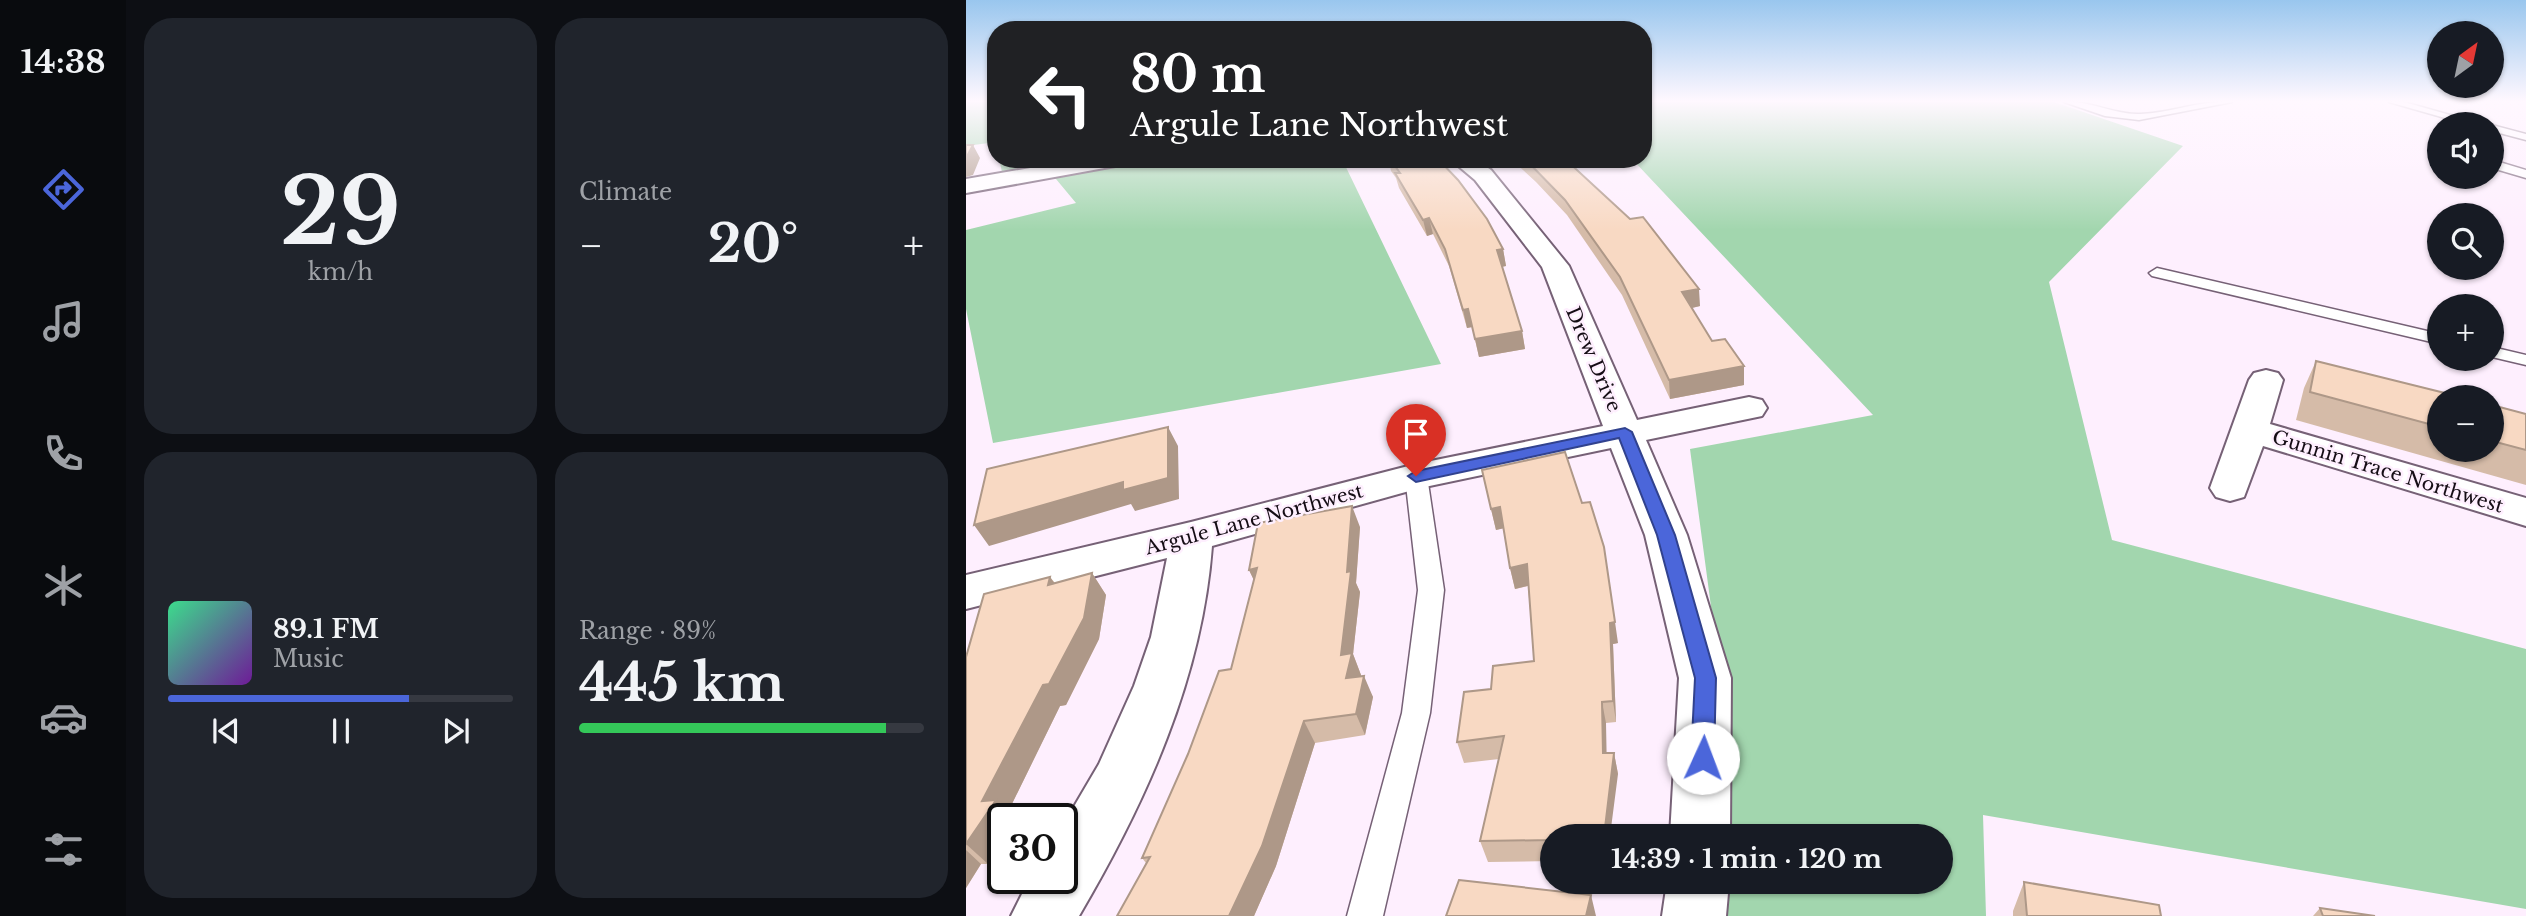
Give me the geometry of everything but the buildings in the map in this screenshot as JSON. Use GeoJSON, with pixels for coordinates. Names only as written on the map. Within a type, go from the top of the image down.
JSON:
{"type":"FeatureCollection","features":[{"type":"Feature","properties":{"kind":"street"},"geometry":{"type":"LineString","coordinates":[[966,186],[1069,168]]}},
{"type":"Feature","properties":{"kind":"street","name":"Drew Drive"},"geometry":{"type":"LineString","coordinates":[[1473,168],[1483,175],[1555,266],[1666,535],[1705,678],[1700,824]]}},
{"type":"Feature","properties":{"kind":"street"},"geometry":{"type":"LineString","coordinates":[[2230,488],[2266,380]]}},
{"type":"Feature","properties":{"kind":"street","name":"Argule Lane Northwest"},"geometry":{"type":"LineString","coordinates":[[966,592],[1191,537],[1416,476],[1749,408]]}},
{"type":"Feature","properties":{"kind":"street","name":"Gunnin Trace Northwest"},"geometry":{"type":"LineString","coordinates":[[2250,430],[2526,512]]}},
{"type":"Feature","properties":{"kind":"street"},"geometry":{"type":"LineString","coordinates":[[1043,916],[1103,810],[1154,699],[1176,632],[1189,569],[1191,537]]}},
{"type":"Feature","properties":{"kind":"street"},"geometry":{"type":"LineString","coordinates":[[1694,916],[1697,894]]}},
{"type":"Feature","properties":{"kind":"lane"},"geometry":{"type":"LineString","coordinates":[[2526,158],[2496,165],[2526,174]]}},
{"type":"Feature","properties":{"kind":"lane"},"geometry":{"type":"LineString","coordinates":[[2157,273],[2427,336]]}},
{"type":"Feature","properties":{"kind":"lane"},"geometry":{"type":"LineString","coordinates":[[2504,355],[2526,360]]}},
{"type":"Feature","properties":{"kind":"lane"},"geometry":{"type":"LineString","coordinates":[[1365,916],[1416,713],[1431,590],[1416,476]]}},
{"type":"Feature","properties":{"kind":"green space"},"geometry":{"type":"Polygon","coordinates":[[[1652,145],[2183,146],[2049,282],[2112,540],[2526,649],[2526,909],[1983,815],[1986,916],[1707,916],[1708,894],[1953,894],[1953,824],[1713,824],[1722,689],[1690,449],[1873,415],[1640,168],[1652,168],[1652,145]]]}},
{"type":"Feature","properties":{"kind":"green space"},"geometry":{"type":"Polygon","coordinates":[[[1001,168],[1346,168],[1441,364],[993,443],[966,309],[966,230],[1076,203],[1056,179],[1002,172],[1001,168]]]}},
{"type":"Feature","properties":{"kind":"route"},"geometry":{"type":"LineString","coordinates":[[1416,476],[1625,432],[1666,535],[1705,678],[1703,758]]}}]}
